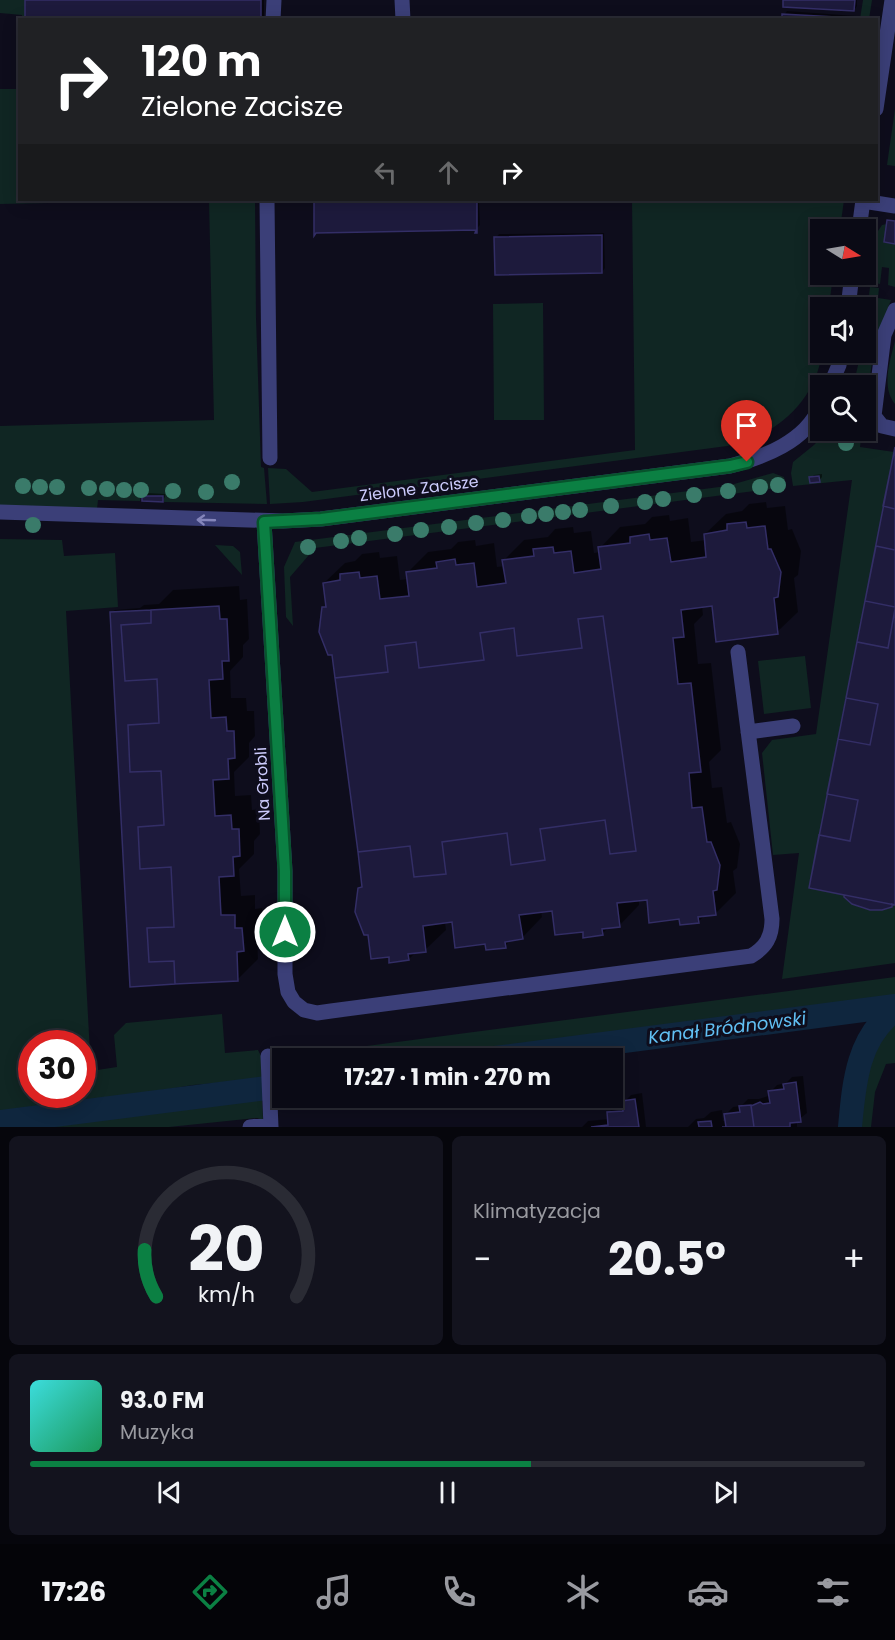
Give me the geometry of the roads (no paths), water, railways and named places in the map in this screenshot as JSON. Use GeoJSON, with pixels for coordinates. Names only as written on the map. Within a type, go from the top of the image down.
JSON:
{"type":"FeatureCollection","features":[{"type":"Feature","properties":{"kind":"street"},"geometry":{"type":"LineString","coordinates":[[273,18],[274,0]]}},
{"type":"Feature","properties":{"kind":"street"},"geometry":{"type":"LineString","coordinates":[[402,0],[403,18]]}},
{"type":"Feature","properties":{"kind":"street"},"geometry":{"type":"LineString","coordinates":[[878,95],[892,0]]}},
{"type":"Feature","properties":{"kind":"street"},"geometry":{"type":"LineString","coordinates":[[267,201],[270,458]]}},
{"type":"Feature","properties":{"kind":"street"},"geometry":{"type":"LineString","coordinates":[[860,219],[863,201]]}},
{"type":"Feature","properties":{"kind":"street"},"geometry":{"type":"LineString","coordinates":[[868,201],[895,206]]}},
{"type":"Feature","properties":{"kind":"street"},"geometry":{"type":"LineString","coordinates":[[895,310],[884,335],[874,416],[882,426],[895,429]]}},
{"type":"Feature","properties":{"kind":"street","name":"Zielone Zacisze"},"geometry":{"type":"LineString","coordinates":[[0,512],[264,522],[321,519],[730,466],[764,457],[794,439],[810,422]]}},
{"type":"Feature","properties":{"kind":"street","name":"Na Grobli"},"geometry":{"type":"LineString","coordinates":[[264,522],[285,871],[287,983],[288,992],[294,1002],[304,1010],[317,1013],[751,956],[761,951],[771,934],[772,919],[748,732]]}},
{"type":"Feature","properties":{"kind":"street"},"geometry":{"type":"LineString","coordinates":[[738,652],[748,732],[793,726]]}},
{"type":"Feature","properties":{"kind":"street"},"geometry":{"type":"LineString","coordinates":[[250,1127],[270,1124],[268,1056]]}},
{"type":"Feature","properties":{"kind":"waterway","name":"Kanał Bródnowski"},"geometry":{"type":"LineString","coordinates":[[572,1048],[895,1006]]}},
{"type":"Feature","properties":{"kind":"waterway"},"geometry":{"type":"LineString","coordinates":[[850,1127],[856,1078],[865,1048],[882,1021],[895,1010]]}},
{"type":"Feature","properties":{"kind":"waterway","name":"Kanał Bródnowski"},"geometry":{"type":"LineString","coordinates":[[0,1122],[272,1087]]}}]}
